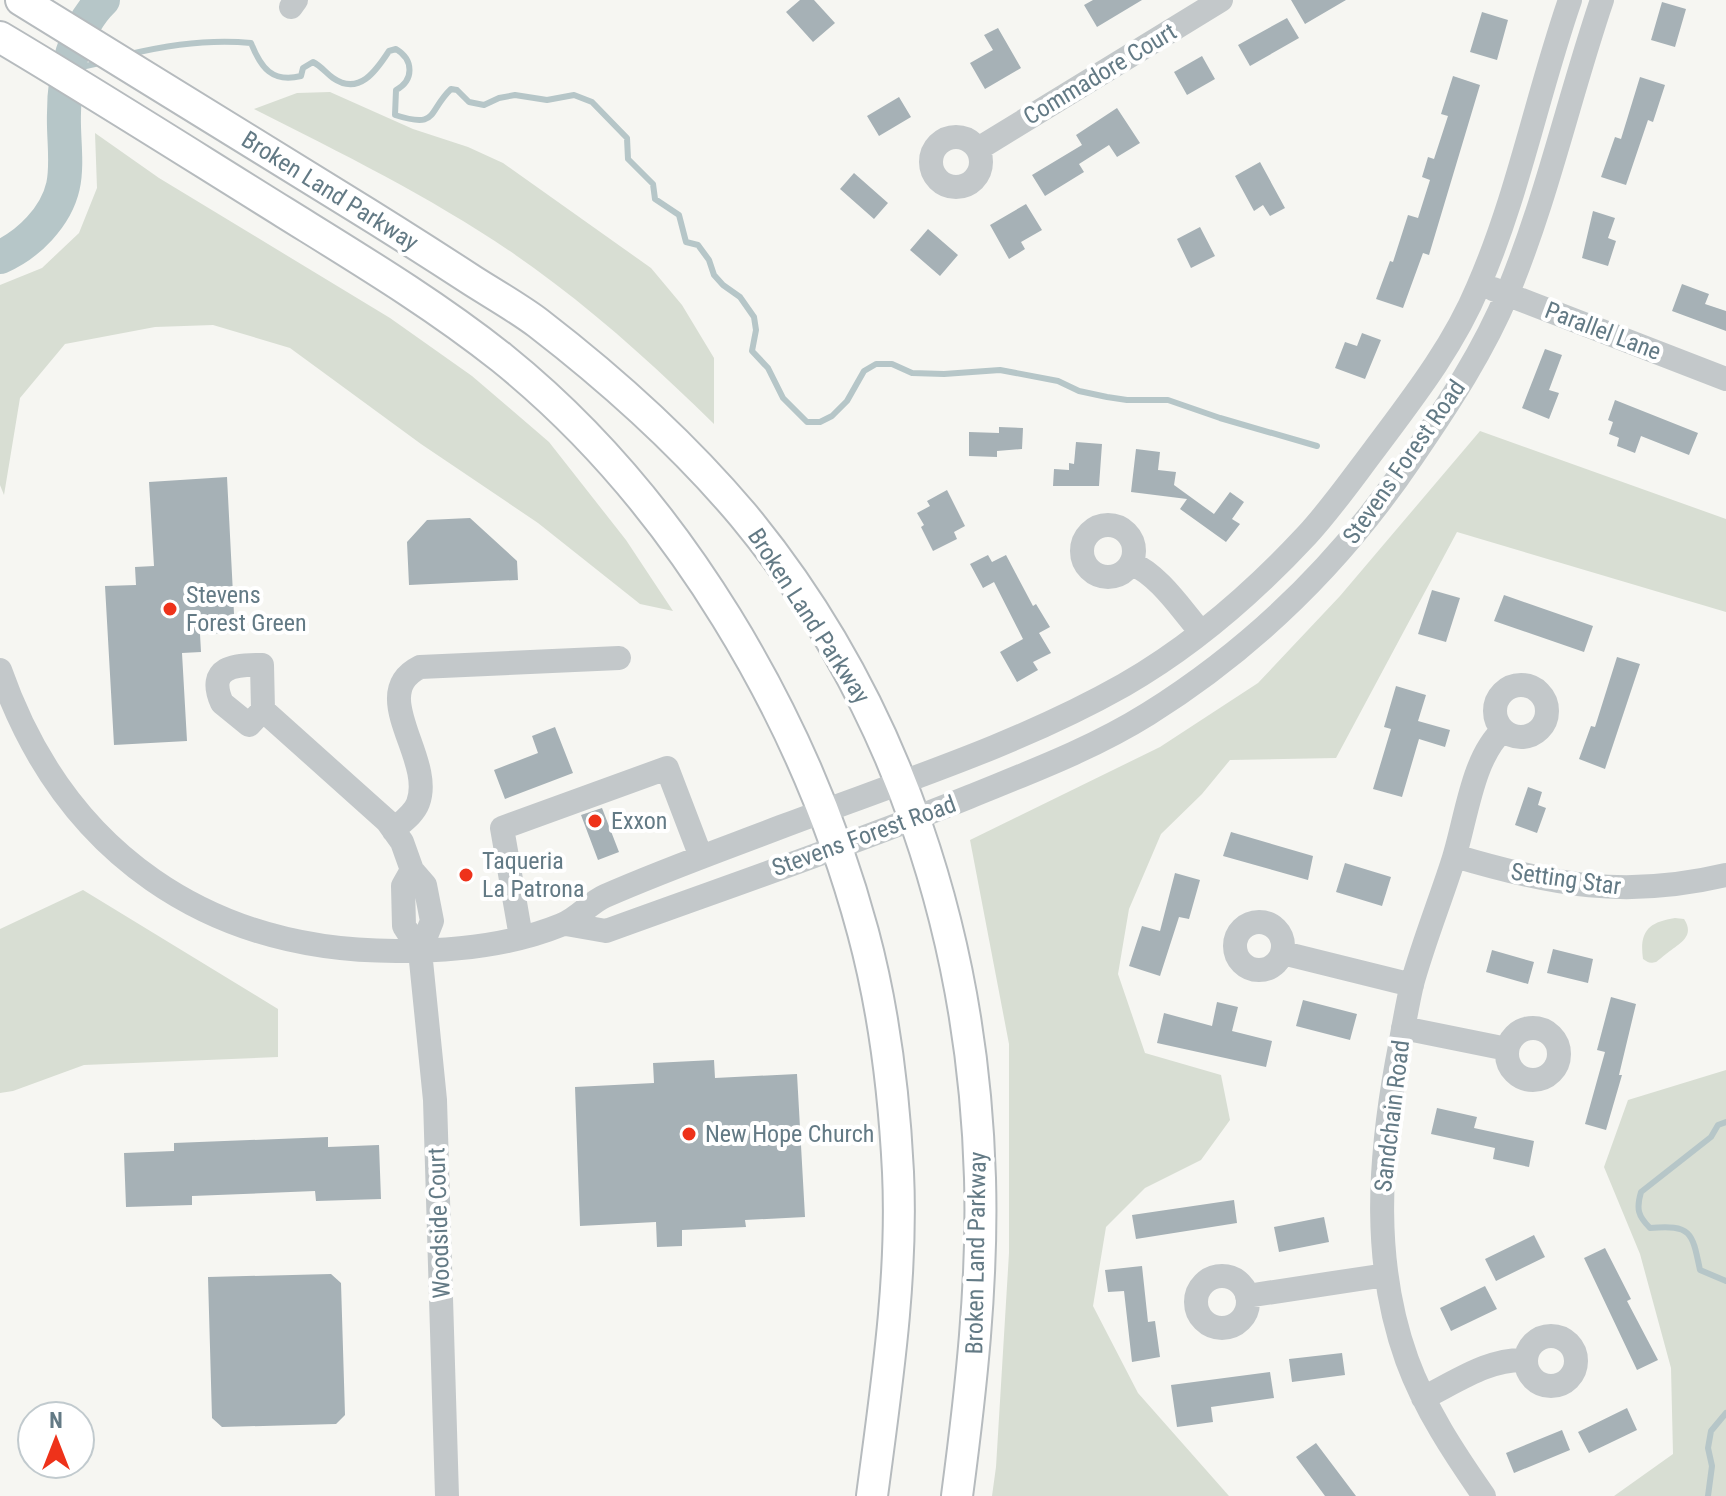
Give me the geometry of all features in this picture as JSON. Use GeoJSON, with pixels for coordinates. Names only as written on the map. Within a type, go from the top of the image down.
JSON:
{"type":"FeatureCollection","features":[{"type":"Feature","properties":{"kind":"main road","name":"Broken Land Parkway"},"geometry":{"type":"LineString","coordinates":[[22,0],[534,320],[652,420],[743,516],[831,642],[866,702],[916,819],[945,920],[971,1055],[977,1118],[980,1230],[975,1349],[957,1496]]}},
{"type":"Feature","properties":{"kind":"main road","name":"Broken Land Parkway"},"geometry":{"type":"LineString","coordinates":[[5,40],[397,283],[512,367],[602,453],[647,505],[719,605],[760,678],[824,811],[864,934],[878,998],[892,1088],[898,1176],[892,1340],[872,1496]]}},
{"type":"Feature","properties":{"kind":"street","name":"Commadore Court"},"geometry":{"type":"LineString","coordinates":[[978,149],[1221,0]]}},
{"type":"Feature","properties":{"kind":"street","name":"Stevens Forest Road"},"geometry":{"type":"LineString","coordinates":[[0,670],[27,736],[59,790],[106,842],[151,879],[217,916],[273,936],[340,949],[420,951],[463,948],[521,937],[566,924],[598,899],[701,857],[1003,744],[1066,716],[1129,682],[1201,632],[1243,598],[1310,532],[1411,401],[1463,320],[1480,284],[1570,0]]}},
{"type":"Feature","properties":{"kind":"street","name":"Stevens Forest Road"},"geometry":{"type":"LineString","coordinates":[[566,924],[606,931],[916,819],[1095,744],[1146,716],[1192,685],[1266,627],[1335,560],[1383,502],[1466,373],[1507,294],[1537,210],[1602,0]]}},
{"type":"Feature","properties":{"kind":"street","name":"Parallel Lane"},"geometry":{"type":"LineString","coordinates":[[1480,284],[1726,379]]}},
{"type":"Feature","properties":{"kind":"street"},"geometry":{"type":"LineString","coordinates":[[1131,563],[1145,569],[1201,632]]}},
{"type":"Feature","properties":{"kind":"street"},"geometry":{"type":"LineString","coordinates":[[393,830],[414,810],[421,786],[418,760],[397,698],[399,687],[411,671],[420,667],[619,658]]}},
{"type":"Feature","properties":{"kind":"street"},"geometry":{"type":"LineString","coordinates":[[263,710],[369,804],[402,842],[412,870],[425,885],[432,921],[420,951]]}},
{"type":"Feature","properties":{"kind":"street","name":"Sandchain Road"},"geometry":{"type":"LineString","coordinates":[[1484,1496],[1446,1441],[1407,1359],[1386,1275],[1382,1240],[1383,1159],[1388,1112],[1412,985],[1455,856],[1483,757],[1492,740],[1503,730]]}},
{"type":"Feature","properties":{"kind":"street"},"geometry":{"type":"LineString","coordinates":[[521,937],[502,828],[667,768],[701,857]]}},
{"type":"Feature","properties":{"kind":"street","name":"Setting Star"},"geometry":{"type":"LineString","coordinates":[[1455,856],[1523,877],[1594,888],[1633,889],[1726,875]]}},
{"type":"Feature","properties":{"kind":"street","name":"Woodside Court"},"geometry":{"type":"LineString","coordinates":[[420,951],[435,1100],[447,1496]]}},
{"type":"Feature","properties":{"kind":"street"},"geometry":{"type":"LineString","coordinates":[[1283,953],[1412,985]]}},
{"type":"Feature","properties":{"kind":"street"},"geometry":{"type":"LineString","coordinates":[[1403,1028],[1507,1049]]}},
{"type":"Feature","properties":{"kind":"street"},"geometry":{"type":"LineString","coordinates":[[1247,1296],[1386,1275]]}},
{"type":"Feature","properties":{"kind":"street"},"geometry":{"type":"LineString","coordinates":[[1423,1398],[1492,1364],[1508,1359],[1526,1360]]}},
{"type":"Feature","properties":{"kind":"shaded area"},"geometry":{"type":"Polygon","coordinates":[[[330,92],[413,129],[468,147],[503,163],[651,268],[682,305],[714,358],[714,424],[616,333],[519,258],[408,189],[254,109],[297,93],[330,92]]]}},
{"type":"Feature","properties":{"kind":"shaded area"},"geometry":{"type":"Polygon","coordinates":[[[95,133],[159,178],[390,318],[472,376],[549,442],[626,540],[673,611],[640,604],[538,523],[421,444],[290,348],[213,325],[155,327],[65,344],[20,398],[4,495],[0,485],[0,285],[42,268],[79,233],[97,188],[95,133]]]}},
{"type":"Feature","properties":{"kind":"shaded area"},"geometry":{"type":"Polygon","coordinates":[[[1480,431],[1726,519],[1726,612],[1457,532],[1336,758],[1230,760],[1202,794],[1161,834],[1129,909],[1118,974],[1145,1053],[1221,1075],[1230,1120],[1201,1160],[1145,1188],[1106,1227],[1093,1306],[1138,1393],[1229,1496],[992,1496],[1009,1253],[1009,1044],[970,840],[1160,747],[1258,683],[1340,596],[1480,431]]]}},
{"type":"Feature","properties":{"kind":"shaded area"},"geometry":{"type":"Polygon","coordinates":[[[83,890],[278,1009],[278,1057],[84,1065],[0,1093],[0,929],[83,890]]]}},
{"type":"Feature","properties":{"kind":"shaded area"},"geometry":{"type":"Polygon","coordinates":[[[1684,919],[1687,925],[1684,940],[1656,962],[1643,959],[1643,941],[1648,930],[1658,922],[1684,919]]]}},
{"type":"Feature","properties":{"kind":"shaded area"},"geometry":{"type":"Polygon","coordinates":[[[1726,1070],[1726,1496],[1614,1496],[1673,1454],[1671,1368],[1640,1254],[1604,1167],[1628,1100],[1726,1070]]]}},
{"type":"Feature","properties":{"kind":"building"},"geometry":{"type":"Polygon","coordinates":[[[800,0],[814,0],[835,23],[813,42],[786,12],[800,0]]]}},
{"type":"Feature","properties":{"kind":"building"},"geometry":{"type":"Polygon","coordinates":[[[1093,0],[1142,0],[1097,27],[1084,5],[1093,0]]]}},
{"type":"Feature","properties":{"kind":"building"},"geometry":{"type":"Polygon","coordinates":[[[1291,0],[1346,0],[1305,24],[1291,0]]]}},
{"type":"Feature","properties":{"kind":"building"},"geometry":{"type":"Polygon","coordinates":[[[1662,2],[1686,9],[1675,47],[1651,40],[1662,2]]]}},
{"type":"Feature","properties":{"kind":"building"},"geometry":{"type":"Polygon","coordinates":[[[1482,12],[1508,20],[1497,60],[1470,52],[1482,12]]]}},
{"type":"Feature","properties":{"kind":"building"},"geometry":{"type":"Polygon","coordinates":[[[1287,18],[1299,38],[1250,66],[1238,45],[1287,18]]]}},
{"type":"Feature","properties":{"kind":"building"},"geometry":{"type":"Polygon","coordinates":[[[998,28],[1021,68],[985,89],[970,63],[993,50],[984,35],[998,28]]]}},
{"type":"Feature","properties":{"kind":"building"},"geometry":{"type":"Polygon","coordinates":[[[1202,56],[1215,79],[1187,95],[1174,72],[1202,56]]]}},
{"type":"Feature","properties":{"kind":"building"},"geometry":{"type":"Polygon","coordinates":[[[1453,76],[1480,85],[1429,255],[1423,253],[1403,308],[1376,299],[1390,261],[1393,262],[1408,215],[1418,218],[1430,180],[1422,177],[1428,157],[1434,159],[1448,116],[1441,114],[1453,76]]]}},
{"type":"Feature","properties":{"kind":"building"},"geometry":{"type":"Polygon","coordinates":[[[1640,77],[1665,85],[1653,122],[1648,120],[1626,185],[1601,177],[1615,137],[1621,139],[1640,77]]]}},
{"type":"Feature","properties":{"kind":"building"},"geometry":{"type":"Polygon","coordinates":[[[899,97],[911,117],[879,136],[867,116],[899,97]]]}},
{"type":"Feature","properties":{"kind":"building"},"geometry":{"type":"Polygon","coordinates":[[[1117,108],[1140,143],[1117,157],[1109,145],[1079,164],[1084,172],[1045,196],[1032,175],[1082,145],[1076,135],[1117,108]]]}},
{"type":"Feature","properties":{"kind":"building"},"geometry":{"type":"Polygon","coordinates":[[[1260,162],[1285,208],[1270,216],[1263,205],[1254,211],[1235,176],[1260,162]]]}},
{"type":"Feature","properties":{"kind":"building"},"geometry":{"type":"Polygon","coordinates":[[[854,173],[888,203],[874,219],[840,189],[854,173]]]}},
{"type":"Feature","properties":{"kind":"building"},"geometry":{"type":"Polygon","coordinates":[[[1026,204],[1042,230],[1021,242],[1025,249],[1009,259],[990,225],[1026,204]]]}},
{"type":"Feature","properties":{"kind":"building"},"geometry":{"type":"Polygon","coordinates":[[[1593,211],[1615,218],[1608,238],[1616,241],[1608,266],[1582,258],[1593,211]]]}},
{"type":"Feature","properties":{"kind":"building"},"geometry":{"type":"Polygon","coordinates":[[[1200,227],[1215,256],[1191,268],[1177,239],[1200,227]]]}},
{"type":"Feature","properties":{"kind":"building"},"geometry":{"type":"Polygon","coordinates":[[[928,229],[958,255],[940,276],[910,250],[928,229]]]}},
{"type":"Feature","properties":{"kind":"building"},"geometry":{"type":"Polygon","coordinates":[[[1682,284],[1709,294],[1705,304],[1726,311],[1726,331],[1672,311],[1682,284]]]}},
{"type":"Feature","properties":{"kind":"building"},"geometry":{"type":"Polygon","coordinates":[[[1362,333],[1381,340],[1365,379],[1335,368],[1345,342],[1357,346],[1362,333]]]}},
{"type":"Feature","properties":{"kind":"building"},"geometry":{"type":"Polygon","coordinates":[[[1545,349],[1562,355],[1549,390],[1559,393],[1549,419],[1522,408],[1545,349]]]}},
{"type":"Feature","properties":{"kind":"building"},"geometry":{"type":"Polygon","coordinates":[[[1615,400],[1698,433],[1689,455],[1641,436],[1635,453],[1617,446],[1619,438],[1609,434],[1613,422],[1608,420],[1615,400]]]}},
{"type":"Feature","properties":{"kind":"building"},"geometry":{"type":"Polygon","coordinates":[[[999,427],[1023,428],[1022,449],[997,451],[997,457],[969,456],[969,432],[999,433],[999,427]]]}},
{"type":"Feature","properties":{"kind":"building"},"geometry":{"type":"Polygon","coordinates":[[[1076,442],[1102,444],[1099,486],[1053,486],[1054,469],[1069,470],[1069,463],[1074,464],[1076,442]]]}},
{"type":"Feature","properties":{"kind":"building"},"geometry":{"type":"Polygon","coordinates":[[[1136,449],[1160,452],[1158,470],[1176,472],[1174,485],[1214,514],[1230,492],[1244,502],[1232,519],[1240,524],[1226,542],[1180,509],[1187,499],[1131,492],[1136,449]]]}},
{"type":"Feature","properties":{"kind":"building","name":"Stevens Forest Green"},"geometry":{"type":"Polygon","coordinates":[[[227,477],[235,633],[200,634],[201,652],[182,653],[187,741],[114,745],[105,586],[136,585],[135,567],[154,566],[149,482],[227,477]]]}},
{"type":"Feature","properties":{"kind":"building"},"geometry":{"type":"Polygon","coordinates":[[[947,490],[965,526],[954,532],[957,539],[933,551],[917,513],[930,506],[927,501],[947,490]]]}},
{"type":"Feature","properties":{"kind":"building"},"geometry":{"type":"Polygon","coordinates":[[[470,518],[517,561],[518,580],[409,585],[407,542],[427,520],[470,518]]]}},
{"type":"Feature","properties":{"kind":"building"},"geometry":{"type":"Polygon","coordinates":[[[988,555],[992,562],[1006,555],[1033,606],[1036,604],[1050,627],[1039,633],[1051,653],[1033,662],[1038,670],[1017,682],[1000,652],[1023,639],[994,582],[983,588],[970,564],[988,555]]]}},
{"type":"Feature","properties":{"kind":"building"},"geometry":{"type":"Polygon","coordinates":[[[1432,590],[1460,598],[1446,642],[1418,634],[1432,590]]]}},
{"type":"Feature","properties":{"kind":"building"},"geometry":{"type":"Polygon","coordinates":[[[1504,595],[1593,626],[1584,652],[1494,621],[1504,595]]]}},
{"type":"Feature","properties":{"kind":"building"},"geometry":{"type":"Polygon","coordinates":[[[1617,657],[1640,664],[1605,769],[1579,759],[1591,726],[1595,727],[1617,657]]]}},
{"type":"Feature","properties":{"kind":"building"},"geometry":{"type":"Polygon","coordinates":[[[1396,686],[1426,695],[1418,721],[1450,730],[1445,747],[1419,739],[1402,797],[1373,789],[1391,729],[1384,727],[1396,686]]]}},
{"type":"Feature","properties":{"kind":"building"},"geometry":{"type":"Polygon","coordinates":[[[555,727],[573,773],[505,799],[494,770],[538,753],[532,736],[555,727]]]}},
{"type":"Feature","properties":{"kind":"building"},"geometry":{"type":"Polygon","coordinates":[[[1528,787],[1542,792],[1538,805],[1546,808],[1537,833],[1515,825],[1528,787]]]}},
{"type":"Feature","properties":{"kind":"building","name":"Exxon"},"geometry":{"type":"Polygon","coordinates":[[[602,808],[619,852],[598,860],[581,815],[602,808]]]}},
{"type":"Feature","properties":{"kind":"building"},"geometry":{"type":"Polygon","coordinates":[[[1231,832],[1313,856],[1308,880],[1223,856],[1231,832]]]}},
{"type":"Feature","properties":{"kind":"building"},"geometry":{"type":"Polygon","coordinates":[[[1345,863],[1391,877],[1382,906],[1336,892],[1345,863]]]}},
{"type":"Feature","properties":{"kind":"building"},"geometry":{"type":"Polygon","coordinates":[[[1175,873],[1200,880],[1189,919],[1179,917],[1160,976],[1129,966],[1142,926],[1160,931],[1175,873]]]}},
{"type":"Feature","properties":{"kind":"building"},"geometry":{"type":"Polygon","coordinates":[[[1553,949],[1593,959],[1588,983],[1547,973],[1553,949]]]}},
{"type":"Feature","properties":{"kind":"building"},"geometry":{"type":"Polygon","coordinates":[[[1492,950],[1534,962],[1528,984],[1486,972],[1492,950]]]}},
{"type":"Feature","properties":{"kind":"building"},"geometry":{"type":"Polygon","coordinates":[[[1611,997],[1636,1004],[1619,1075],[1622,1075],[1606,1130],[1585,1124],[1605,1052],[1597,1050],[1611,997]]]}},
{"type":"Feature","properties":{"kind":"building"},"geometry":{"type":"Polygon","coordinates":[[[1303,1000],[1357,1014],[1350,1040],[1296,1026],[1303,1000]]]}},
{"type":"Feature","properties":{"kind":"building"},"geometry":{"type":"Polygon","coordinates":[[[1217,1002],[1238,1007],[1232,1031],[1272,1041],[1266,1067],[1157,1043],[1164,1013],[1212,1026],[1217,1002]]]}},
{"type":"Feature","properties":{"kind":"building","name":"New Hope Church"},"geometry":{"type":"Polygon","coordinates":[[[714,1060],[715,1078],[797,1074],[805,1217],[745,1220],[746,1227],[682,1230],[682,1246],[657,1247],[656,1222],[580,1226],[575,1087],[654,1083],[653,1063],[714,1060]]]}},
{"type":"Feature","properties":{"kind":"building"},"geometry":{"type":"Polygon","coordinates":[[[1437,1108],[1477,1117],[1474,1128],[1534,1141],[1529,1167],[1493,1159],[1495,1148],[1431,1134],[1437,1108]]]}},
{"type":"Feature","properties":{"kind":"building"},"geometry":{"type":"Polygon","coordinates":[[[328,1137],[328,1147],[379,1145],[381,1199],[316,1201],[315,1191],[192,1196],[192,1205],[126,1207],[124,1153],[174,1151],[174,1143],[328,1137]]]}},
{"type":"Feature","properties":{"kind":"building"},"geometry":{"type":"Polygon","coordinates":[[[1234,1200],[1237,1223],[1136,1239],[1132,1215],[1234,1200]]]}},
{"type":"Feature","properties":{"kind":"building"},"geometry":{"type":"Polygon","coordinates":[[[1324,1217],[1329,1242],[1279,1252],[1274,1227],[1324,1217]]]}},
{"type":"Feature","properties":{"kind":"building"},"geometry":{"type":"Polygon","coordinates":[[[1534,1235],[1545,1257],[1496,1281],[1485,1259],[1534,1235]]]}},
{"type":"Feature","properties":{"kind":"building"},"geometry":{"type":"Polygon","coordinates":[[[1605,1248],[1631,1299],[1627,1301],[1658,1360],[1637,1370],[1584,1258],[1605,1248]]]}},
{"type":"Feature","properties":{"kind":"building"},"geometry":{"type":"Polygon","coordinates":[[[1142,1266],[1148,1322],[1155,1321],[1160,1357],[1132,1362],[1124,1291],[1108,1292],[1105,1270],[1142,1266]]]}},
{"type":"Feature","properties":{"kind":"building"},"geometry":{"type":"Polygon","coordinates":[[[331,1274],[341,1283],[345,1415],[336,1424],[222,1427],[212,1418],[208,1277],[331,1274]]]}},
{"type":"Feature","properties":{"kind":"building"},"geometry":{"type":"Polygon","coordinates":[[[1485,1286],[1497,1309],[1451,1331],[1440,1308],[1485,1286]]]}},
{"type":"Feature","properties":{"kind":"building"},"geometry":{"type":"Polygon","coordinates":[[[1342,1353],[1345,1375],[1292,1382],[1289,1359],[1342,1353]]]}},
{"type":"Feature","properties":{"kind":"building"},"geometry":{"type":"Polygon","coordinates":[[[1270,1372],[1274,1398],[1211,1407],[1213,1422],[1177,1427],[1171,1385],[1270,1372]]]}},
{"type":"Feature","properties":{"kind":"building"},"geometry":{"type":"Polygon","coordinates":[[[1627,1408],[1637,1430],[1589,1453],[1578,1432],[1627,1408]]]}},
{"type":"Feature","properties":{"kind":"building"},"geometry":{"type":"Polygon","coordinates":[[[1562,1430],[1570,1450],[1514,1473],[1506,1453],[1562,1430]]]}},
{"type":"Feature","properties":{"kind":"building"},"geometry":{"type":"Polygon","coordinates":[[[1316,1443],[1356,1496],[1325,1496],[1296,1457],[1316,1443]]]}},
{"type":"Feature","properties":{"kind":"waterway"},"geometry":{"type":"LineString","coordinates":[[0,257],[21,245],[39,229],[59,197],[65,168],[64,98],[69,67],[85,24],[103,0]]}},
{"type":"Feature","properties":{"kind":"waterway"},"geometry":{"type":"LineString","coordinates":[[130,54],[190,44],[251,43],[259,60],[275,75],[301,76],[303,68],[313,62],[333,78],[351,84],[366,79],[389,51],[396,49],[406,59],[410,70],[406,81],[396,90],[395,115],[409,119],[426,119],[451,89],[457,90],[469,102],[484,105],[515,95],[547,100],[574,95],[592,102],[627,138],[628,159],[653,184],[655,199],[679,215],[686,242],[698,245],[709,260],[714,275],[740,297],[754,317],[756,330],[752,351],[768,368],[783,398],[807,422],[820,422],[832,416],[847,401],[864,371],[876,364],[892,364],[912,373],[1000,370],[1058,381],[1079,391],[1107,397],[1168,400],[1317,446]]}},
{"type":"Feature","properties":{"kind":"waterway"},"geometry":{"type":"LineString","coordinates":[[72,69],[104,62]]}},
{"type":"Feature","properties":{"kind":"waterway"},"geometry":{"type":"LineString","coordinates":[[1726,1122],[1718,1125],[1711,1137],[1641,1192],[1638,1208],[1650,1228],[1674,1228],[1687,1233],[1695,1247],[1700,1270],[1726,1281]]}},
{"type":"Feature","properties":{"kind":"waterway"},"geometry":{"type":"LineString","coordinates":[[1708,1496],[1712,1466],[1708,1448],[1711,1431],[1726,1413]]}},
{"type":"Feature","properties":{"kind":"place","name":"Stevens Forest Green"},"geometry":{"type":"Point","coordinates":[170,609]}},
{"type":"Feature","properties":{"kind":"place","name":"Exxon"},"geometry":{"type":"Point","coordinates":[595,821]}},
{"type":"Feature","properties":{"kind":"place","name":"Taqueria La Patrona"},"geometry":{"type":"Point","coordinates":[466,875]}},
{"type":"Feature","properties":{"kind":"place","name":"New Hope Church"},"geometry":{"type":"Point","coordinates":[689,1134]}}]}
